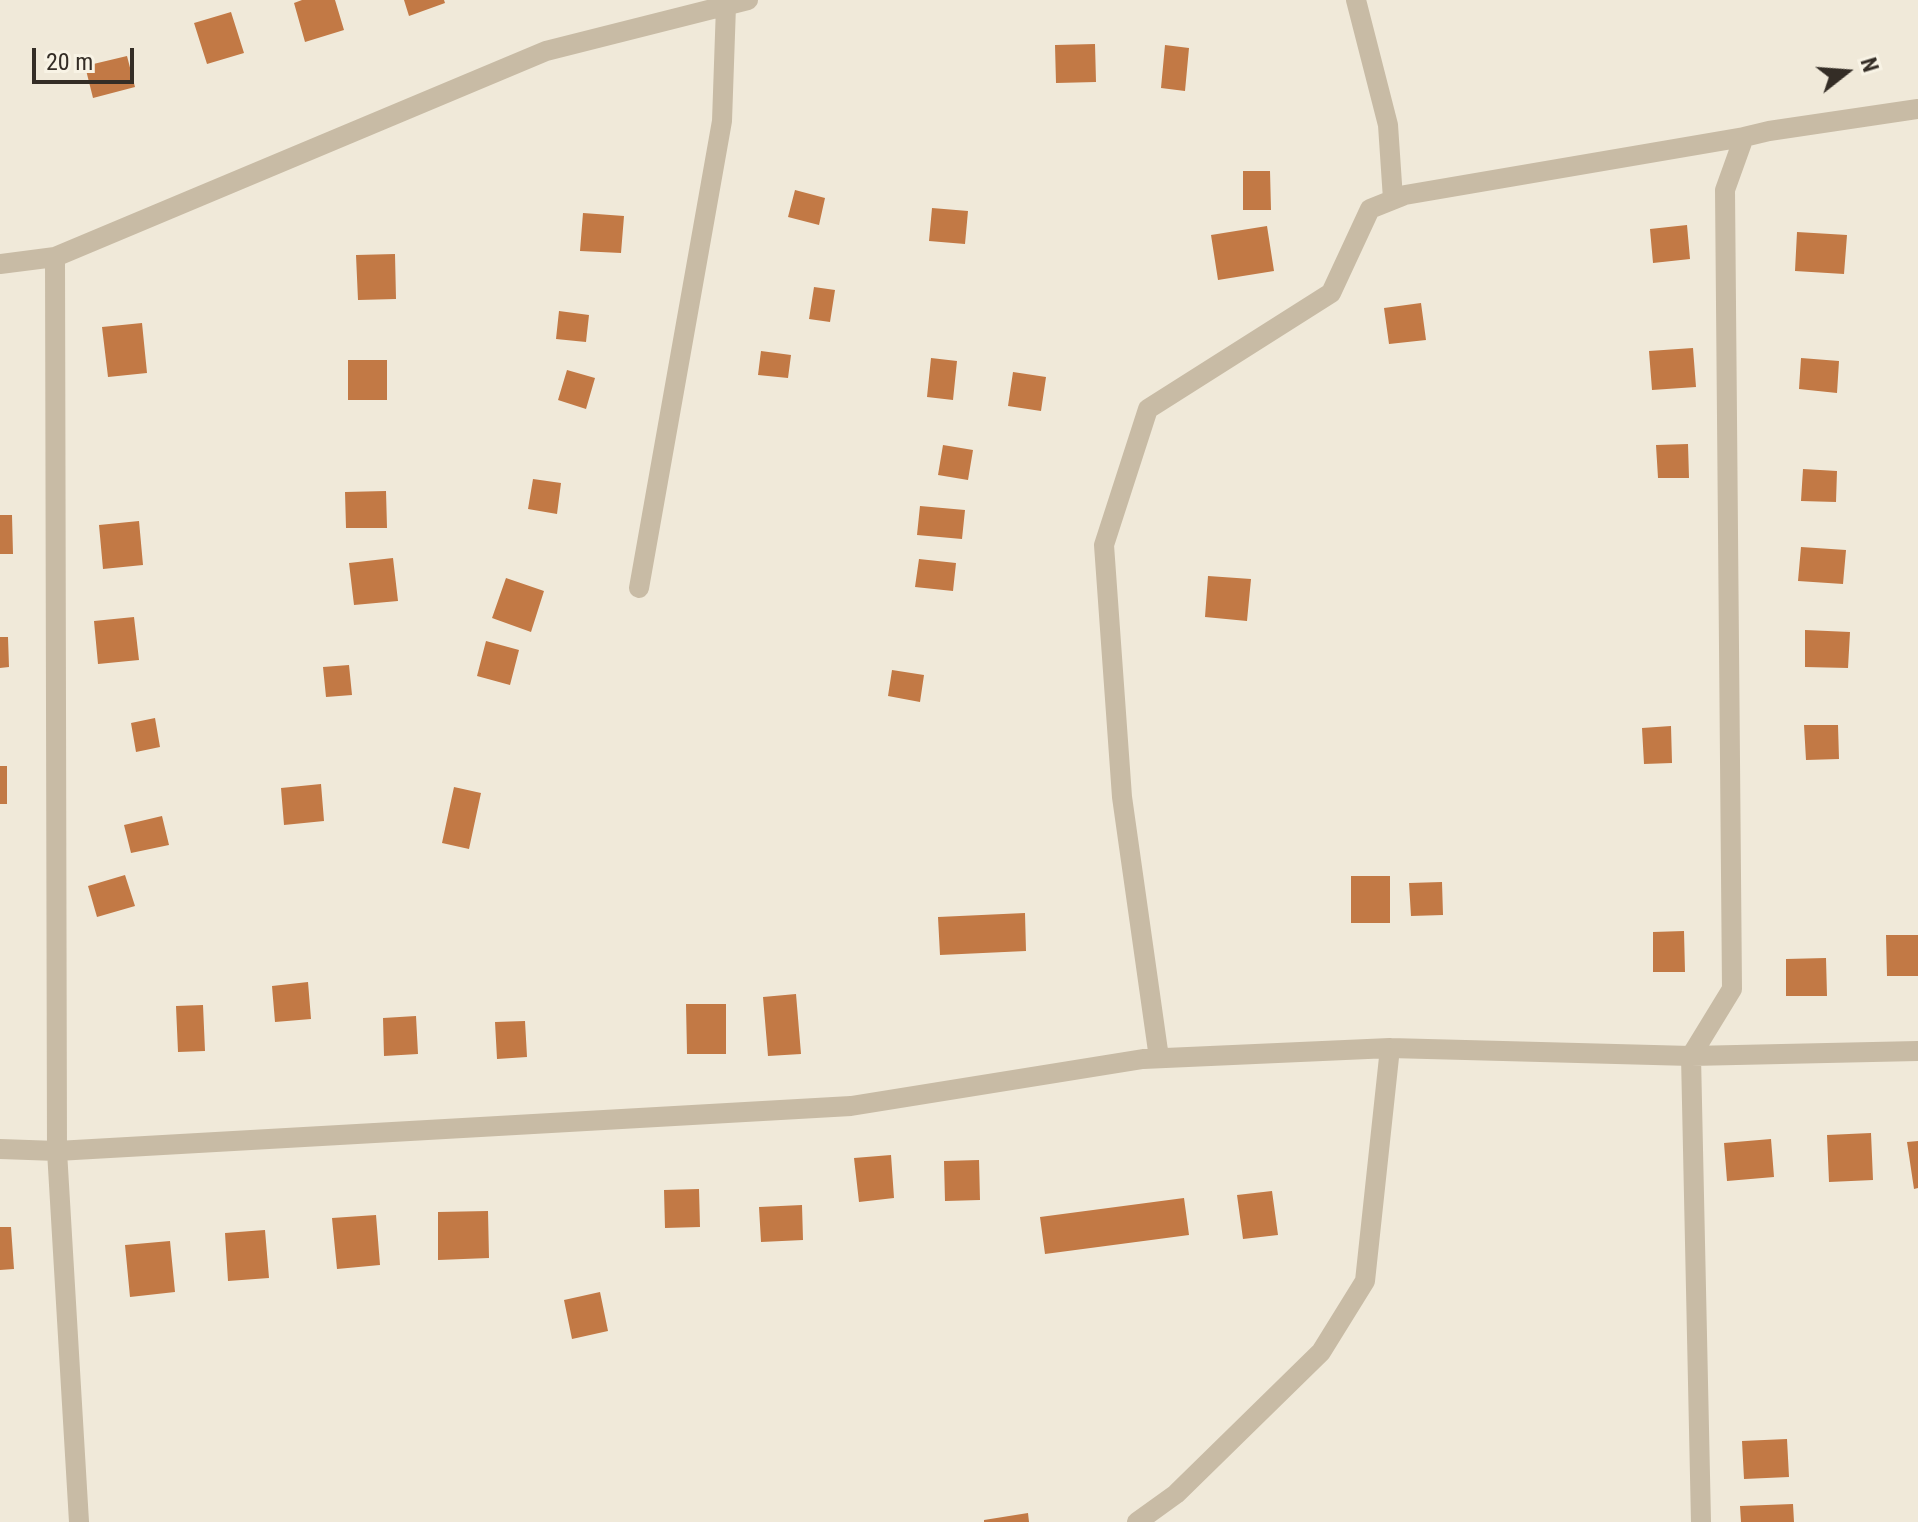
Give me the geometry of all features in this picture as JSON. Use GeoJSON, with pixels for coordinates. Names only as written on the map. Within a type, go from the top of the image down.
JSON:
{"type":"FeatureCollection","features":[{"type":"Feature","properties":{"kind":"street"},"geometry":{"type":"LineString","coordinates":[[0,264],[55,257],[546,51],[748,0]]}},
{"type":"Feature","properties":{"kind":"street"},"geometry":{"type":"LineString","coordinates":[[1356,0],[1388,125],[1393,199]]}},
{"type":"Feature","properties":{"kind":"street"},"geometry":{"type":"LineString","coordinates":[[639,588],[722,121],[726,6]]}},
{"type":"Feature","properties":{"kind":"street"},"geometry":{"type":"LineString","coordinates":[[1159,1058],[1122,797],[1104,545],[1148,409],[1331,293],[1370,209],[1393,199],[1769,131],[1918,109]]}},
{"type":"Feature","properties":{"kind":"street"},"geometry":{"type":"LineString","coordinates":[[1701,1522],[1691,1056],[1732,989],[1725,190],[1744,137]]}},
{"type":"Feature","properties":{"kind":"street"},"geometry":{"type":"LineString","coordinates":[[55,257],[57,1151],[79,1522]]}},
{"type":"Feature","properties":{"kind":"street"},"geometry":{"type":"LineString","coordinates":[[1137,1522],[1176,1494],[1321,1352],[1365,1281],[1390,1048]]}},
{"type":"Feature","properties":{"kind":"street"},"geometry":{"type":"LineString","coordinates":[[0,1149],[57,1151],[851,1106],[1159,1058],[1390,1048],[1691,1056],[1918,1051]]}},
{"type":"Feature","properties":{"kind":"building"},"geometry":{"type":"Polygon","coordinates":[[[302,0],[335,0],[344,30],[305,42],[294,3],[302,0]]]}},
{"type":"Feature","properties":{"kind":"building"},"geometry":{"type":"Polygon","coordinates":[[[404,0],[444,0],[445,3],[409,16],[404,0]]]}},
{"type":"Feature","properties":{"kind":"building"},"geometry":{"type":"Polygon","coordinates":[[[231,12],[244,53],[207,64],[194,23],[231,12]]]}},
{"type":"Feature","properties":{"kind":"building"},"geometry":{"type":"Polygon","coordinates":[[[1095,44],[1096,82],[1056,83],[1055,45],[1095,44]]]}},
{"type":"Feature","properties":{"kind":"building"},"geometry":{"type":"Polygon","coordinates":[[[1165,45],[1189,48],[1185,91],[1161,88],[1165,45]]]}},
{"type":"Feature","properties":{"kind":"building"},"geometry":{"type":"Polygon","coordinates":[[[127,56],[135,87],[93,98],[85,66],[127,56]]]}},
{"type":"Feature","properties":{"kind":"building"},"geometry":{"type":"Polygon","coordinates":[[[1243,171],[1270,171],[1271,210],[1243,210],[1243,171]]]}},
{"type":"Feature","properties":{"kind":"building"},"geometry":{"type":"Polygon","coordinates":[[[795,190],[825,198],[819,225],[788,217],[795,190]]]}},
{"type":"Feature","properties":{"kind":"building"},"geometry":{"type":"Polygon","coordinates":[[[932,208],[968,211],[965,244],[929,241],[932,208]]]}},
{"type":"Feature","properties":{"kind":"building"},"geometry":{"type":"Polygon","coordinates":[[[583,213],[624,216],[621,253],[580,251],[583,213]]]}},
{"type":"Feature","properties":{"kind":"building"},"geometry":{"type":"Polygon","coordinates":[[[1687,225],[1690,259],[1653,263],[1650,229],[1687,225]]]}},
{"type":"Feature","properties":{"kind":"building"},"geometry":{"type":"Polygon","coordinates":[[[1267,226],[1274,271],[1218,280],[1211,235],[1267,226]]]}},
{"type":"Feature","properties":{"kind":"building"},"geometry":{"type":"Polygon","coordinates":[[[1797,232],[1847,235],[1844,274],[1795,271],[1797,232]]]}},
{"type":"Feature","properties":{"kind":"building"},"geometry":{"type":"Polygon","coordinates":[[[395,254],[396,299],[358,300],[356,255],[395,254]]]}},
{"type":"Feature","properties":{"kind":"building"},"geometry":{"type":"Polygon","coordinates":[[[814,287],[835,290],[830,322],[809,319],[814,287]]]}},
{"type":"Feature","properties":{"kind":"building"},"geometry":{"type":"Polygon","coordinates":[[[1421,303],[1426,340],[1389,344],[1384,308],[1421,303]]]}},
{"type":"Feature","properties":{"kind":"building"},"geometry":{"type":"Polygon","coordinates":[[[559,311],[589,315],[586,342],[556,339],[559,311]]]}},
{"type":"Feature","properties":{"kind":"building"},"geometry":{"type":"Polygon","coordinates":[[[142,323],[147,373],[108,377],[102,327],[142,323]]]}},
{"type":"Feature","properties":{"kind":"building"},"geometry":{"type":"Polygon","coordinates":[[[1693,348],[1696,387],[1652,390],[1649,351],[1693,348]]]}},
{"type":"Feature","properties":{"kind":"building"},"geometry":{"type":"Polygon","coordinates":[[[761,351],[791,355],[788,378],[758,375],[761,351]]]}},
{"type":"Feature","properties":{"kind":"building"},"geometry":{"type":"Polygon","coordinates":[[[931,358],[957,361],[953,400],[927,397],[931,358]]]}},
{"type":"Feature","properties":{"kind":"building"},"geometry":{"type":"Polygon","coordinates":[[[1801,358],[1839,361],[1837,393],[1799,389],[1801,358]]]}},
{"type":"Feature","properties":{"kind":"building"},"geometry":{"type":"Polygon","coordinates":[[[348,360],[387,360],[387,400],[348,400],[348,360]]]}},
{"type":"Feature","properties":{"kind":"building"},"geometry":{"type":"Polygon","coordinates":[[[567,370],[595,378],[586,409],[558,400],[567,370]]]}},
{"type":"Feature","properties":{"kind":"building"},"geometry":{"type":"Polygon","coordinates":[[[1013,372],[1046,377],[1041,411],[1008,406],[1013,372]]]}},
{"type":"Feature","properties":{"kind":"building"},"geometry":{"type":"Polygon","coordinates":[[[1688,444],[1689,478],[1658,478],[1656,445],[1688,444]]]}},
{"type":"Feature","properties":{"kind":"building"},"geometry":{"type":"Polygon","coordinates":[[[943,445],[973,450],[968,480],[938,475],[943,445]]]}},
{"type":"Feature","properties":{"kind":"building"},"geometry":{"type":"Polygon","coordinates":[[[1803,469],[1837,471],[1836,502],[1801,501],[1803,469]]]}},
{"type":"Feature","properties":{"kind":"building"},"geometry":{"type":"Polygon","coordinates":[[[533,479],[561,483],[557,514],[528,509],[533,479]]]}},
{"type":"Feature","properties":{"kind":"building"},"geometry":{"type":"Polygon","coordinates":[[[386,491],[387,528],[346,528],[345,492],[386,491]]]}},
{"type":"Feature","properties":{"kind":"building"},"geometry":{"type":"Polygon","coordinates":[[[920,506],[965,510],[962,539],[917,535],[920,506]]]}},
{"type":"Feature","properties":{"kind":"building"},"geometry":{"type":"Polygon","coordinates":[[[0,515],[12,515],[13,554],[0,554],[0,515]]]}},
{"type":"Feature","properties":{"kind":"building"},"geometry":{"type":"Polygon","coordinates":[[[139,521],[143,565],[103,569],[99,525],[139,521]]]}},
{"type":"Feature","properties":{"kind":"building"},"geometry":{"type":"Polygon","coordinates":[[[1801,547],[1846,550],[1843,584],[1798,581],[1801,547]]]}},
{"type":"Feature","properties":{"kind":"building"},"geometry":{"type":"Polygon","coordinates":[[[393,558],[398,601],[354,605],[349,563],[393,558]]]}},
{"type":"Feature","properties":{"kind":"building"},"geometry":{"type":"Polygon","coordinates":[[[919,559],[956,563],[953,591],[915,587],[919,559]]]}},
{"type":"Feature","properties":{"kind":"building"},"geometry":{"type":"Polygon","coordinates":[[[1208,576],[1251,579],[1247,621],[1205,617],[1208,576]]]}},
{"type":"Feature","properties":{"kind":"building"},"geometry":{"type":"Polygon","coordinates":[[[506,578],[544,591],[531,632],[492,618],[506,578]]]}},
{"type":"Feature","properties":{"kind":"building"},"geometry":{"type":"Polygon","coordinates":[[[134,617],[139,660],[98,664],[94,621],[134,617]]]}},
{"type":"Feature","properties":{"kind":"building"},"geometry":{"type":"Polygon","coordinates":[[[1805,630],[1850,632],[1848,668],[1805,667],[1805,630]]]}},
{"type":"Feature","properties":{"kind":"building"},"geometry":{"type":"Polygon","coordinates":[[[0,637],[8,637],[9,667],[0,668],[0,637]]]}},
{"type":"Feature","properties":{"kind":"building"},"geometry":{"type":"Polygon","coordinates":[[[486,641],[519,650],[510,685],[477,676],[486,641]]]}},
{"type":"Feature","properties":{"kind":"building"},"geometry":{"type":"Polygon","coordinates":[[[349,665],[352,695],[326,697],[323,667],[349,665]]]}},
{"type":"Feature","properties":{"kind":"building"},"geometry":{"type":"Polygon","coordinates":[[[892,670],[924,675],[920,702],[888,696],[892,670]]]}},
{"type":"Feature","properties":{"kind":"building"},"geometry":{"type":"Polygon","coordinates":[[[155,718],[160,747],[136,752],[131,723],[155,718]]]}},
{"type":"Feature","properties":{"kind":"building"},"geometry":{"type":"Polygon","coordinates":[[[1804,725],[1838,725],[1839,759],[1806,760],[1804,725]]]}},
{"type":"Feature","properties":{"kind":"building"},"geometry":{"type":"Polygon","coordinates":[[[1671,726],[1672,763],[1644,764],[1642,728],[1671,726]]]}},
{"type":"Feature","properties":{"kind":"building"},"geometry":{"type":"Polygon","coordinates":[[[0,766],[7,766],[7,804],[0,804],[0,766]]]}},
{"type":"Feature","properties":{"kind":"building"},"geometry":{"type":"Polygon","coordinates":[[[321,784],[324,821],[284,825],[281,788],[321,784]]]}},
{"type":"Feature","properties":{"kind":"building"},"geometry":{"type":"Polygon","coordinates":[[[454,787],[481,793],[469,849],[442,843],[454,787]]]}},
{"type":"Feature","properties":{"kind":"building"},"geometry":{"type":"Polygon","coordinates":[[[162,816],[169,845],[131,853],[124,825],[162,816]]]}},
{"type":"Feature","properties":{"kind":"building"},"geometry":{"type":"Polygon","coordinates":[[[125,875],[135,906],[97,917],[88,886],[125,875]]]}},
{"type":"Feature","properties":{"kind":"building"},"geometry":{"type":"Polygon","coordinates":[[[1351,876],[1390,876],[1390,923],[1351,923],[1351,876]]]}},
{"type":"Feature","properties":{"kind":"building"},"geometry":{"type":"Polygon","coordinates":[[[1442,882],[1443,915],[1411,916],[1409,883],[1442,882]]]}},
{"type":"Feature","properties":{"kind":"building"},"geometry":{"type":"Polygon","coordinates":[[[1025,913],[1026,951],[940,955],[938,917],[1025,913]]]}},
{"type":"Feature","properties":{"kind":"building"},"geometry":{"type":"Polygon","coordinates":[[[1684,931],[1685,972],[1653,972],[1653,932],[1684,931]]]}},
{"type":"Feature","properties":{"kind":"building"},"geometry":{"type":"Polygon","coordinates":[[[1886,935],[1918,935],[1918,976],[1887,976],[1886,935]]]}},
{"type":"Feature","properties":{"kind":"building"},"geometry":{"type":"Polygon","coordinates":[[[1826,958],[1827,996],[1786,996],[1786,959],[1826,958]]]}},
{"type":"Feature","properties":{"kind":"building"},"geometry":{"type":"Polygon","coordinates":[[[308,982],[311,1019],[275,1022],[272,986],[308,982]]]}},
{"type":"Feature","properties":{"kind":"building"},"geometry":{"type":"Polygon","coordinates":[[[796,994],[801,1054],[768,1056],[763,997],[796,994]]]}},
{"type":"Feature","properties":{"kind":"building"},"geometry":{"type":"Polygon","coordinates":[[[686,1004],[726,1004],[726,1054],[687,1054],[686,1004]]]}},
{"type":"Feature","properties":{"kind":"building"},"geometry":{"type":"Polygon","coordinates":[[[203,1005],[205,1051],[178,1052],[176,1006],[203,1005]]]}},
{"type":"Feature","properties":{"kind":"building"},"geometry":{"type":"Polygon","coordinates":[[[416,1016],[418,1054],[384,1056],[383,1018],[416,1016]]]}},
{"type":"Feature","properties":{"kind":"building"},"geometry":{"type":"Polygon","coordinates":[[[525,1021],[527,1057],[497,1059],[495,1022],[525,1021]]]}},
{"type":"Feature","properties":{"kind":"building"},"geometry":{"type":"Polygon","coordinates":[[[1871,1133],[1873,1180],[1829,1182],[1827,1135],[1871,1133]]]}},
{"type":"Feature","properties":{"kind":"building"},"geometry":{"type":"Polygon","coordinates":[[[1771,1139],[1774,1177],[1727,1181],[1724,1143],[1771,1139]]]}},
{"type":"Feature","properties":{"kind":"building"},"geometry":{"type":"Polygon","coordinates":[[[1918,1141],[1918,1188],[1914,1189],[1907,1142],[1918,1141]]]}},
{"type":"Feature","properties":{"kind":"building"},"geometry":{"type":"Polygon","coordinates":[[[891,1155],[894,1198],[859,1202],[854,1158],[891,1155]]]}},
{"type":"Feature","properties":{"kind":"building"},"geometry":{"type":"Polygon","coordinates":[[[979,1160],[980,1200],[945,1201],[944,1161],[979,1160]]]}},
{"type":"Feature","properties":{"kind":"building"},"geometry":{"type":"Polygon","coordinates":[[[699,1189],[700,1227],[665,1228],[664,1190],[699,1189]]]}},
{"type":"Feature","properties":{"kind":"building"},"geometry":{"type":"Polygon","coordinates":[[[1272,1191],[1278,1235],[1243,1239],[1237,1195],[1272,1191]]]}},
{"type":"Feature","properties":{"kind":"building"},"geometry":{"type":"Polygon","coordinates":[[[1184,1198],[1189,1235],[1045,1254],[1040,1217],[1184,1198]]]}},
{"type":"Feature","properties":{"kind":"building"},"geometry":{"type":"Polygon","coordinates":[[[802,1205],[803,1240],[761,1242],[759,1207],[802,1205]]]}},
{"type":"Feature","properties":{"kind":"building"},"geometry":{"type":"Polygon","coordinates":[[[488,1211],[489,1258],[438,1260],[438,1212],[488,1211]]]}},
{"type":"Feature","properties":{"kind":"building"},"geometry":{"type":"Polygon","coordinates":[[[376,1215],[380,1265],[337,1269],[332,1218],[376,1215]]]}},
{"type":"Feature","properties":{"kind":"building"},"geometry":{"type":"Polygon","coordinates":[[[0,1227],[11,1227],[14,1269],[0,1270],[0,1227]]]}},
{"type":"Feature","properties":{"kind":"building"},"geometry":{"type":"Polygon","coordinates":[[[265,1230],[269,1278],[228,1281],[225,1233],[265,1230]]]}},
{"type":"Feature","properties":{"kind":"building"},"geometry":{"type":"Polygon","coordinates":[[[170,1241],[175,1292],[130,1297],[125,1245],[170,1241]]]}},
{"type":"Feature","properties":{"kind":"building"},"geometry":{"type":"Polygon","coordinates":[[[600,1292],[608,1331],[572,1339],[564,1300],[600,1292]]]}},
{"type":"Feature","properties":{"kind":"building"},"geometry":{"type":"Polygon","coordinates":[[[1787,1439],[1789,1477],[1744,1479],[1742,1441],[1787,1439]]]}},
{"type":"Feature","properties":{"kind":"building"},"geometry":{"type":"Polygon","coordinates":[[[1793,1504],[1794,1522],[1741,1522],[1740,1506],[1793,1504]]]}},
{"type":"Feature","properties":{"kind":"building"},"geometry":{"type":"Polygon","coordinates":[[[1028,1513],[1029,1522],[984,1522],[984,1520],[1028,1513]]]}}]}
